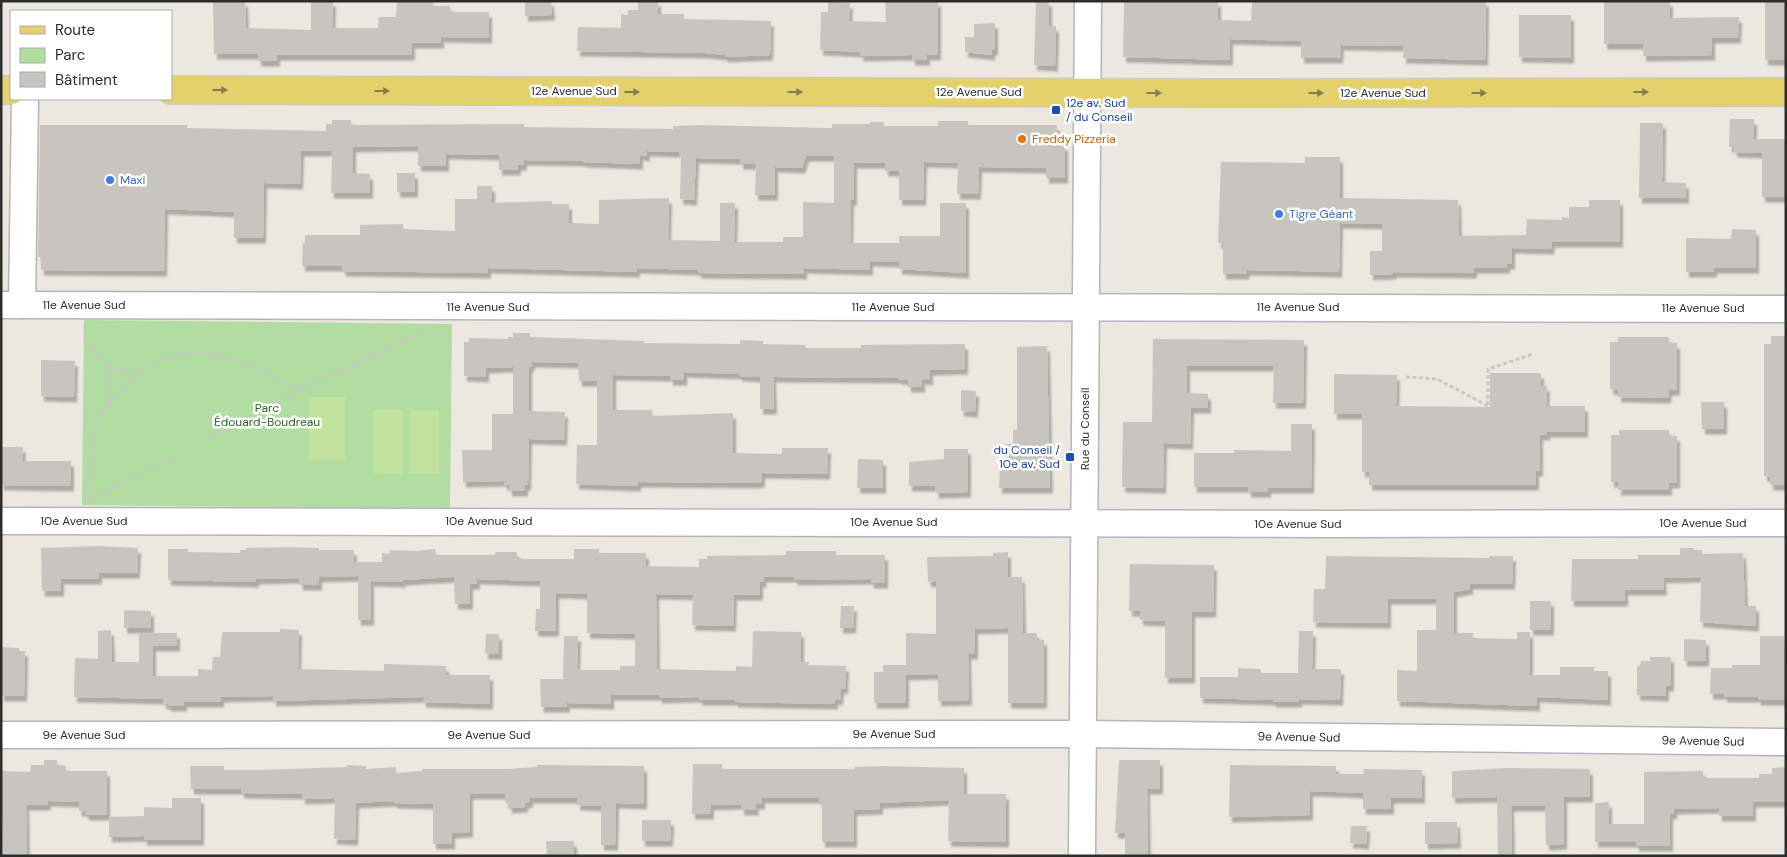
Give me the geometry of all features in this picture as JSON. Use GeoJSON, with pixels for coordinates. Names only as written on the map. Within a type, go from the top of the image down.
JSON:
{"type":"FeatureCollection","features":[{"type":"Feature","properties":{"kind":"main road","name":"12e Avenue Sud"},"geometry":{"type":"LineString","coordinates":[[172,90],[1088,93],[1786,92]]}},
{"type":"Feature","properties":{"kind":"street","name":"Rue du Conseil"},"geometry":{"type":"LineString","coordinates":[[1082,856],[1088,1]]}},
{"type":"Feature","properties":{"kind":"street"},"geometry":{"type":"LineString","coordinates":[[12,305],[25,100]]}},
{"type":"Feature","properties":{"kind":"street","name":"11e Avenue Sud"},"geometry":{"type":"LineString","coordinates":[[12,305],[1786,308]]}},
{"type":"Feature","properties":{"kind":"street","name":"10e Avenue Sud"},"geometry":{"type":"LineString","coordinates":[[1,521],[88,512],[1329,524],[1786,523]]}},
{"type":"Feature","properties":{"kind":"street","name":"9e Avenue Sud"},"geometry":{"type":"LineString","coordinates":[[1,735],[1083,734],[1786,742]]}},
{"type":"Feature","properties":{"kind":"path"},"geometry":{"type":"LineString","coordinates":[[85,305],[84,342],[107,366],[137,374]]}},
{"type":"Feature","properties":{"kind":"path"},"geometry":{"type":"LineString","coordinates":[[207,439],[302,389],[437,324],[438,307]]}},
{"type":"Feature","properties":{"kind":"path"},"geometry":{"type":"LineString","coordinates":[[88,512],[94,436],[100,417],[108,404],[137,374],[158,362],[177,356],[214,354],[302,389]]}},
{"type":"Feature","properties":{"kind":"path"},"geometry":{"type":"LineString","coordinates":[[1406,377],[1437,379],[1489,406],[1488,369],[1533,354]]}},
{"type":"Feature","properties":{"kind":"path"},"geometry":{"type":"LineString","coordinates":[[107,366],[108,404]]}},
{"type":"Feature","properties":{"kind":"path"},"geometry":{"type":"LineString","coordinates":[[88,512],[174,457]]}},
{"type":"Feature","properties":{"kind":"green space","name":"Parc Édouard-Boudreau"},"geometry":{"type":"Polygon","coordinates":[[[84,320],[452,324],[450,509],[82,505],[84,320]]]}},
{"type":"Feature","properties":{"kind":"green space"},"geometry":{"type":"Polygon","coordinates":[[[309,397],[345,397],[345,460],[309,460],[309,397]]]}},
{"type":"Feature","properties":{"kind":"green space"},"geometry":{"type":"Polygon","coordinates":[[[374,410],[403,410],[402,474],[373,473],[374,410]]]}},
{"type":"Feature","properties":{"kind":"green space"},"geometry":{"type":"Polygon","coordinates":[[[410,410],[439,411],[439,474],[409,474],[410,410]]]}},
{"type":"Feature","properties":{"kind":"building"},"geometry":{"type":"Polygon","coordinates":[[[213,1],[245,1],[246,28],[311,30],[311,1],[333,1],[332,28],[378,28],[379,17],[396,17],[397,1],[433,1],[433,6],[450,6],[451,12],[489,12],[489,38],[441,37],[441,43],[412,43],[412,55],[277,55],[277,61],[258,61],[258,54],[214,54],[213,1]]]}},
{"type":"Feature","properties":{"kind":"building"},"geometry":{"type":"Polygon","coordinates":[[[525,1],[551,1],[552,15],[525,16],[525,1]]]}},
{"type":"Feature","properties":{"kind":"building"},"geometry":{"type":"Polygon","coordinates":[[[638,1],[658,1],[658,14],[684,14],[684,19],[771,21],[770,55],[725,57],[725,55],[705,53],[577,51],[578,27],[621,28],[621,14],[628,15],[628,10],[638,10],[638,1]]]}},
{"type":"Feature","properties":{"kind":"building"},"geometry":{"type":"Polygon","coordinates":[[[885,1],[938,1],[938,55],[927,55],[927,60],[912,60],[912,55],[860,56],[861,52],[820,50],[821,12],[828,12],[828,2],[850,3],[849,21],[886,22],[885,1]]]}},
{"type":"Feature","properties":{"kind":"building"},"geometry":{"type":"Polygon","coordinates":[[[1036,1],[1049,1],[1049,26],[1056,26],[1055,66],[1034,65],[1036,1]]]}},
{"type":"Feature","properties":{"kind":"building"},"geometry":{"type":"Polygon","coordinates":[[[1124,1],[1218,1],[1218,20],[1251,21],[1252,1],[1486,1],[1485,60],[1403,58],[1404,46],[1341,45],[1340,58],[1301,58],[1301,41],[1230,39],[1230,60],[1123,57],[1124,1]]]}},
{"type":"Feature","properties":{"kind":"building"},"geometry":{"type":"Polygon","coordinates":[[[1604,1],[1670,1],[1670,18],[1739,17],[1738,38],[1712,38],[1712,55],[1643,56],[1643,44],[1604,44],[1604,1]]]}},
{"type":"Feature","properties":{"kind":"building"},"geometry":{"type":"Polygon","coordinates":[[[1765,1],[1786,1],[1786,60],[1765,60],[1765,1]]]}},
{"type":"Feature","properties":{"kind":"building"},"geometry":{"type":"Polygon","coordinates":[[[1519,15],[1571,15],[1571,58],[1519,57],[1519,15]]]}},
{"type":"Feature","properties":{"kind":"building"},"geometry":{"type":"Polygon","coordinates":[[[995,23],[995,50],[992,50],[992,55],[965,52],[965,37],[974,37],[974,24],[995,23]]]}},
{"type":"Feature","properties":{"kind":"building"},"geometry":{"type":"Polygon","coordinates":[[[1730,119],[1754,119],[1754,139],[1786,139],[1786,197],[1762,197],[1762,153],[1734,152],[1734,147],[1729,147],[1730,119]]]}},
{"type":"Feature","properties":{"kind":"building"},"geometry":{"type":"Polygon","coordinates":[[[332,120],[351,120],[353,125],[524,124],[524,127],[673,129],[673,126],[700,125],[832,128],[832,124],[870,124],[870,122],[884,122],[884,126],[938,126],[938,121],[968,121],[968,125],[1057,125],[1057,145],[1065,145],[1065,178],[1046,178],[1046,168],[979,167],[978,194],[957,194],[958,163],[924,162],[923,200],[899,200],[899,171],[885,171],[885,163],[854,163],[854,200],[851,200],[850,243],[899,243],[899,236],[940,236],[940,203],[966,203],[966,273],[899,269],[899,262],[870,261],[870,270],[804,268],[804,274],[698,273],[698,270],[637,268],[637,272],[488,268],[488,273],[343,271],[342,266],[302,266],[305,235],[360,235],[360,225],[403,224],[403,229],[455,231],[455,199],[477,199],[477,186],[492,186],[492,203],[552,201],[552,204],[569,204],[569,223],[599,224],[599,200],[669,198],[668,240],[720,241],[720,203],[735,203],[734,242],[783,242],[783,237],[803,237],[803,202],[834,203],[834,156],[806,156],[802,168],[775,167],[775,195],[755,195],[756,164],[740,164],[740,159],[696,158],[694,200],[680,199],[681,157],[679,157],[679,152],[647,151],[647,156],[640,155],[640,164],[524,160],[524,165],[518,165],[518,170],[499,170],[499,155],[446,154],[446,166],[418,166],[418,146],[353,147],[353,173],[370,174],[370,193],[331,193],[332,151],[301,151],[300,184],[264,183],[263,238],[234,238],[234,212],[165,209],[164,271],[41,270],[41,257],[38,257],[40,125],[187,125],[187,128],[326,131],[326,124],[332,124],[332,120]]]}},
{"type":"Feature","properties":{"kind":"building"},"geometry":{"type":"Polygon","coordinates":[[[1640,123],[1663,123],[1662,182],[1686,183],[1686,198],[1639,198],[1640,123]]]}},
{"type":"Feature","properties":{"kind":"building"},"geometry":{"type":"Polygon","coordinates":[[[1305,157],[1340,157],[1340,198],[1458,200],[1459,236],[1526,235],[1527,219],[1562,220],[1562,217],[1569,218],[1569,207],[1589,207],[1589,200],[1620,200],[1620,242],[1552,242],[1551,249],[1512,248],[1512,264],[1507,264],[1507,268],[1474,268],[1474,273],[1393,272],[1393,274],[1370,275],[1370,251],[1382,251],[1382,224],[1340,223],[1339,272],[1247,270],[1246,274],[1223,274],[1223,243],[1218,243],[1221,162],[1305,163],[1305,157]]]}},
{"type":"Feature","properties":{"kind":"building"},"geometry":{"type":"Polygon","coordinates":[[[397,173],[415,173],[415,192],[397,192],[397,173]]]}},
{"type":"Feature","properties":{"kind":"building"},"geometry":{"type":"Polygon","coordinates":[[[1732,229],[1756,230],[1756,268],[1714,268],[1714,272],[1686,272],[1686,238],[1731,239],[1732,229]]]}},
{"type":"Feature","properties":{"kind":"building"},"geometry":{"type":"Polygon","coordinates":[[[513,333],[530,333],[530,337],[644,341],[644,343],[740,344],[740,340],[763,341],[763,344],[806,345],[805,348],[861,348],[861,345],[965,344],[965,369],[930,370],[930,380],[922,379],[922,387],[908,387],[908,380],[898,378],[773,377],[774,409],[760,409],[760,377],[739,376],[739,374],[684,372],[684,380],[670,380],[670,376],[613,375],[613,410],[652,410],[652,416],[733,413],[733,453],[782,454],[782,448],[828,448],[827,474],[762,473],[762,482],[755,483],[638,482],[638,486],[576,484],[577,445],[597,445],[597,381],[579,381],[578,363],[532,362],[531,367],[529,367],[529,411],[565,412],[564,440],[529,439],[528,485],[525,485],[525,491],[509,491],[509,485],[504,485],[504,481],[463,482],[462,450],[492,450],[492,414],[513,414],[513,367],[486,368],[486,377],[464,376],[464,342],[469,342],[469,338],[508,339],[508,337],[513,337],[513,333]]]}},
{"type":"Feature","properties":{"kind":"building"},"geometry":{"type":"Polygon","coordinates":[[[1771,336],[1786,336],[1786,485],[1770,485],[1770,477],[1764,476],[1764,344],[1771,344],[1771,336]]]}},
{"type":"Feature","properties":{"kind":"building"},"geometry":{"type":"Polygon","coordinates":[[[1618,337],[1669,337],[1669,343],[1677,343],[1677,390],[1669,390],[1668,398],[1618,397],[1618,390],[1610,389],[1610,342],[1618,342],[1618,337]]]}},
{"type":"Feature","properties":{"kind":"building"},"geometry":{"type":"Polygon","coordinates":[[[1153,339],[1304,340],[1303,403],[1273,403],[1274,366],[1187,366],[1187,393],[1208,394],[1208,408],[1191,408],[1190,444],[1164,443],[1163,488],[1122,487],[1123,422],[1152,422],[1153,339]]]}},
{"type":"Feature","properties":{"kind":"building"},"geometry":{"type":"Polygon","coordinates":[[[1047,346],[1050,488],[999,488],[1000,462],[1007,462],[1006,444],[1013,444],[1013,430],[1017,430],[1017,347],[1047,346]]]}},
{"type":"Feature","properties":{"kind":"building"},"geometry":{"type":"Polygon","coordinates":[[[41,360],[75,361],[74,397],[41,396],[41,360]]]}},
{"type":"Feature","properties":{"kind":"building"},"geometry":{"type":"Polygon","coordinates":[[[1490,373],[1541,373],[1541,386],[1547,386],[1546,406],[1585,406],[1585,432],[1547,432],[1547,435],[1540,435],[1540,471],[1536,471],[1536,485],[1369,485],[1369,471],[1362,472],[1362,414],[1334,414],[1334,374],[1397,375],[1396,406],[1490,407],[1490,373]]]}},
{"type":"Feature","properties":{"kind":"building"},"geometry":{"type":"Polygon","coordinates":[[[961,390],[976,391],[975,412],[961,411],[961,390]]]}},
{"type":"Feature","properties":{"kind":"building"},"geometry":{"type":"Polygon","coordinates":[[[1701,402],[1724,402],[1724,429],[1702,429],[1701,402]]]}},
{"type":"Feature","properties":{"kind":"building"},"geometry":{"type":"Polygon","coordinates":[[[1291,424],[1312,424],[1311,488],[1268,488],[1268,492],[1248,492],[1248,487],[1194,487],[1194,453],[1234,453],[1234,450],[1291,451],[1291,424]]]}},
{"type":"Feature","properties":{"kind":"building"},"geometry":{"type":"Polygon","coordinates":[[[1619,430],[1669,430],[1669,436],[1677,436],[1677,483],[1669,483],[1669,490],[1618,490],[1619,482],[1611,482],[1611,435],[1619,435],[1619,430]]]}},
{"type":"Feature","properties":{"kind":"building"},"geometry":{"type":"Polygon","coordinates":[[[1,447],[23,447],[22,461],[71,461],[71,486],[1,485],[1,447]]]}},
{"type":"Feature","properties":{"kind":"building"},"geometry":{"type":"Polygon","coordinates":[[[944,449],[968,449],[968,492],[936,493],[935,486],[909,486],[909,462],[944,459],[944,449]]]}},
{"type":"Feature","properties":{"kind":"building"},"geometry":{"type":"Polygon","coordinates":[[[858,459],[883,460],[883,488],[857,488],[858,459]]]}},
{"type":"Feature","properties":{"kind":"building"},"geometry":{"type":"Polygon","coordinates":[[[99,546],[138,548],[137,573],[99,573],[99,579],[61,579],[61,591],[42,591],[41,548],[99,546]]]}},
{"type":"Feature","properties":{"kind":"building"},"geometry":{"type":"Polygon","coordinates":[[[246,548],[319,548],[319,550],[354,550],[354,562],[382,562],[382,553],[389,554],[390,550],[417,551],[435,549],[436,555],[495,555],[496,552],[517,552],[517,559],[574,559],[574,549],[599,549],[599,553],[646,553],[646,566],[699,567],[699,559],[707,559],[707,556],[786,555],[786,551],[836,551],[836,555],[885,555],[885,583],[871,583],[871,579],[795,580],[794,577],[763,577],[764,582],[760,582],[760,595],[734,595],[733,626],[692,625],[693,595],[656,594],[657,669],[736,671],[736,666],[752,667],[753,631],[801,632],[801,662],[809,662],[808,665],[846,666],[845,689],[841,688],[840,700],[835,699],[835,704],[735,702],[735,700],[699,700],[699,697],[659,698],[659,695],[611,695],[611,704],[567,703],[567,707],[541,707],[540,679],[563,679],[564,636],[578,636],[577,670],[620,670],[620,666],[635,666],[635,634],[587,633],[587,594],[556,593],[556,631],[535,631],[536,609],[540,609],[540,581],[477,579],[477,584],[470,584],[470,604],[455,604],[454,577],[403,580],[403,582],[371,581],[371,620],[358,620],[358,576],[319,577],[319,585],[300,585],[299,578],[256,579],[256,582],[168,580],[168,549],[188,549],[188,552],[240,553],[240,550],[246,550],[246,548]]]}},
{"type":"Feature","properties":{"kind":"building"},"geometry":{"type":"Polygon","coordinates":[[[1680,548],[1702,550],[1702,554],[1743,553],[1745,606],[1756,606],[1756,626],[1700,622],[1701,577],[1663,578],[1664,590],[1625,590],[1625,601],[1571,601],[1572,559],[1638,559],[1638,555],[1680,555],[1680,548]]]}},
{"type":"Feature","properties":{"kind":"building"},"geometry":{"type":"Polygon","coordinates":[[[1008,552],[1008,577],[1022,577],[1023,633],[1037,633],[1037,640],[1044,640],[1044,703],[1008,703],[1008,628],[975,629],[975,654],[968,654],[969,700],[938,701],[938,674],[906,675],[906,703],[874,703],[874,672],[883,672],[883,665],[906,665],[906,633],[936,634],[936,581],[928,582],[927,557],[993,556],[993,553],[1008,552]]]}},
{"type":"Feature","properties":{"kind":"building"},"geometry":{"type":"Polygon","coordinates":[[[1326,556],[1489,558],[1489,556],[1513,556],[1512,584],[1470,584],[1470,589],[1454,592],[1454,633],[1473,633],[1473,638],[1517,639],[1517,632],[1530,632],[1530,675],[1560,675],[1560,667],[1594,667],[1594,671],[1608,671],[1608,700],[1537,697],[1537,706],[1397,701],[1397,670],[1417,671],[1417,630],[1436,630],[1436,599],[1388,599],[1388,623],[1313,622],[1314,589],[1325,589],[1326,556]]]}},
{"type":"Feature","properties":{"kind":"building"},"geometry":{"type":"Polygon","coordinates":[[[1130,564],[1214,565],[1213,612],[1192,612],[1192,678],[1165,678],[1165,621],[1140,620],[1140,611],[1129,611],[1130,564]]]}},
{"type":"Feature","properties":{"kind":"building"},"geometry":{"type":"Polygon","coordinates":[[[1530,601],[1551,601],[1551,630],[1530,630],[1530,601]]]}},
{"type":"Feature","properties":{"kind":"building"},"geometry":{"type":"Polygon","coordinates":[[[841,606],[854,606],[853,628],[840,628],[841,606]]]}},
{"type":"Feature","properties":{"kind":"building"},"geometry":{"type":"Polygon","coordinates":[[[124,610],[151,611],[151,628],[124,628],[124,610]]]}},
{"type":"Feature","properties":{"kind":"building"},"geometry":{"type":"Polygon","coordinates":[[[280,629],[299,630],[298,669],[384,671],[384,664],[446,666],[446,675],[490,675],[490,704],[423,702],[423,697],[273,701],[273,696],[221,697],[221,702],[184,702],[184,706],[168,706],[168,704],[163,703],[163,699],[74,697],[75,658],[98,659],[98,631],[111,630],[112,662],[139,662],[139,633],[177,633],[177,646],[153,646],[153,676],[198,676],[198,669],[212,670],[213,657],[220,657],[222,632],[280,632],[280,629]]]}},
{"type":"Feature","properties":{"kind":"building"},"geometry":{"type":"Polygon","coordinates":[[[1299,631],[1313,631],[1312,669],[1341,669],[1340,700],[1299,699],[1299,702],[1273,702],[1273,700],[1200,698],[1200,677],[1238,677],[1238,668],[1261,669],[1261,673],[1298,673],[1299,631]]]}},
{"type":"Feature","properties":{"kind":"building"},"geometry":{"type":"Polygon","coordinates":[[[486,634],[499,634],[499,654],[485,654],[486,634]]]}},
{"type":"Feature","properties":{"kind":"building"},"geometry":{"type":"Polygon","coordinates":[[[1760,636],[1784,636],[1786,700],[1758,700],[1758,697],[1724,697],[1724,694],[1710,694],[1711,668],[1732,668],[1732,665],[1760,665],[1760,636]]]}},
{"type":"Feature","properties":{"kind":"building"},"geometry":{"type":"Polygon","coordinates":[[[1684,639],[1706,640],[1706,661],[1684,661],[1684,639]]]}},
{"type":"Feature","properties":{"kind":"building"},"geometry":{"type":"Polygon","coordinates":[[[1,647],[19,648],[19,651],[25,651],[24,696],[1,696],[1,647]]]}},
{"type":"Feature","properties":{"kind":"building"},"geometry":{"type":"Polygon","coordinates":[[[1650,657],[1671,657],[1671,686],[1666,686],[1666,696],[1637,695],[1637,666],[1640,666],[1641,661],[1650,661],[1650,657]]]}},
{"type":"Feature","properties":{"kind":"building"},"geometry":{"type":"Polygon","coordinates":[[[44,760],[57,760],[57,765],[66,766],[66,771],[107,771],[107,815],[86,815],[85,811],[79,811],[79,802],[48,801],[48,805],[26,805],[27,854],[3,856],[1,771],[30,772],[31,765],[44,765],[44,760]]]}},
{"type":"Feature","properties":{"kind":"building"},"geometry":{"type":"Polygon","coordinates":[[[1119,760],[1160,760],[1160,789],[1147,789],[1148,856],[1125,856],[1125,833],[1115,833],[1119,760]]]}},
{"type":"Feature","properties":{"kind":"building"},"geometry":{"type":"Polygon","coordinates":[[[693,764],[722,764],[722,769],[855,769],[855,767],[883,766],[964,768],[964,794],[1006,794],[1006,842],[948,841],[949,800],[880,803],[880,809],[854,810],[854,842],[822,842],[822,802],[819,802],[819,798],[762,798],[762,804],[755,804],[756,810],[741,810],[741,804],[711,805],[711,814],[692,814],[693,764]]]}},
{"type":"Feature","properties":{"kind":"building"},"geometry":{"type":"Polygon","coordinates":[[[347,765],[366,766],[366,769],[396,767],[396,773],[422,771],[422,769],[508,769],[537,767],[537,765],[644,766],[644,804],[616,803],[615,845],[601,845],[601,806],[577,805],[577,798],[530,798],[530,802],[525,803],[525,807],[509,808],[509,803],[506,804],[505,794],[470,794],[470,832],[452,833],[452,844],[433,844],[433,804],[394,803],[394,801],[356,803],[355,840],[334,839],[335,798],[302,799],[302,794],[241,793],[241,789],[191,789],[190,766],[224,766],[224,770],[260,770],[347,767],[347,765]]]}},
{"type":"Feature","properties":{"kind":"building"},"geometry":{"type":"Polygon","coordinates":[[[1230,765],[1336,766],[1336,774],[1364,774],[1363,769],[1422,770],[1422,798],[1391,798],[1391,809],[1363,809],[1363,793],[1310,791],[1310,815],[1229,817],[1230,765]]]}},
{"type":"Feature","properties":{"kind":"building"},"geometry":{"type":"Polygon","coordinates":[[[1786,767],[1786,802],[1753,802],[1753,816],[1719,816],[1719,808],[1674,809],[1674,814],[1670,814],[1670,846],[1636,846],[1636,842],[1595,842],[1595,803],[1609,802],[1609,824],[1644,824],[1644,772],[1703,771],[1703,778],[1759,778],[1759,774],[1772,774],[1772,768],[1786,767]]]}},
{"type":"Feature","properties":{"kind":"building"},"geometry":{"type":"Polygon","coordinates":[[[1508,768],[1590,769],[1590,797],[1564,797],[1564,844],[1546,845],[1545,806],[1511,806],[1512,856],[1498,856],[1497,797],[1452,798],[1452,771],[1508,768]]]}},
{"type":"Feature","properties":{"kind":"building"},"geometry":{"type":"Polygon","coordinates":[[[172,798],[201,798],[201,840],[144,840],[144,836],[109,837],[109,817],[144,816],[144,807],[172,808],[172,798]]]}},
{"type":"Feature","properties":{"kind":"building"},"geometry":{"type":"Polygon","coordinates":[[[642,820],[671,820],[670,841],[642,841],[642,820]]]}},
{"type":"Feature","properties":{"kind":"building"},"geometry":{"type":"Polygon","coordinates":[[[1425,822],[1457,822],[1458,843],[1425,844],[1425,822]]]}},
{"type":"Feature","properties":{"kind":"building"},"geometry":{"type":"Polygon","coordinates":[[[1351,826],[1367,826],[1366,844],[1350,843],[1351,826]]]}},
{"type":"Feature","properties":{"kind":"building"},"geometry":{"type":"Polygon","coordinates":[[[546,841],[574,841],[574,856],[547,856],[546,841]]]}},
{"type":"Feature","properties":{"kind":"place","name":"12e av. Sud / du Conseil"},"geometry":{"type":"Point","coordinates":[1056,110]}},
{"type":"Feature","properties":{"kind":"place","name":"Freddy Pizzeria"},"geometry":{"type":"Point","coordinates":[1022,139]}},
{"type":"Feature","properties":{"kind":"place","name":"Maxi"},"geometry":{"type":"Point","coordinates":[110,180]}},
{"type":"Feature","properties":{"kind":"place","name":"Tigre Géant"},"geometry":{"type":"Point","coordinates":[1279,214]}},
{"type":"Feature","properties":{"kind":"place","name":"du Conseil / 10e av. Sud"},"geometry":{"type":"Point","coordinates":[1070,457]}}]}
